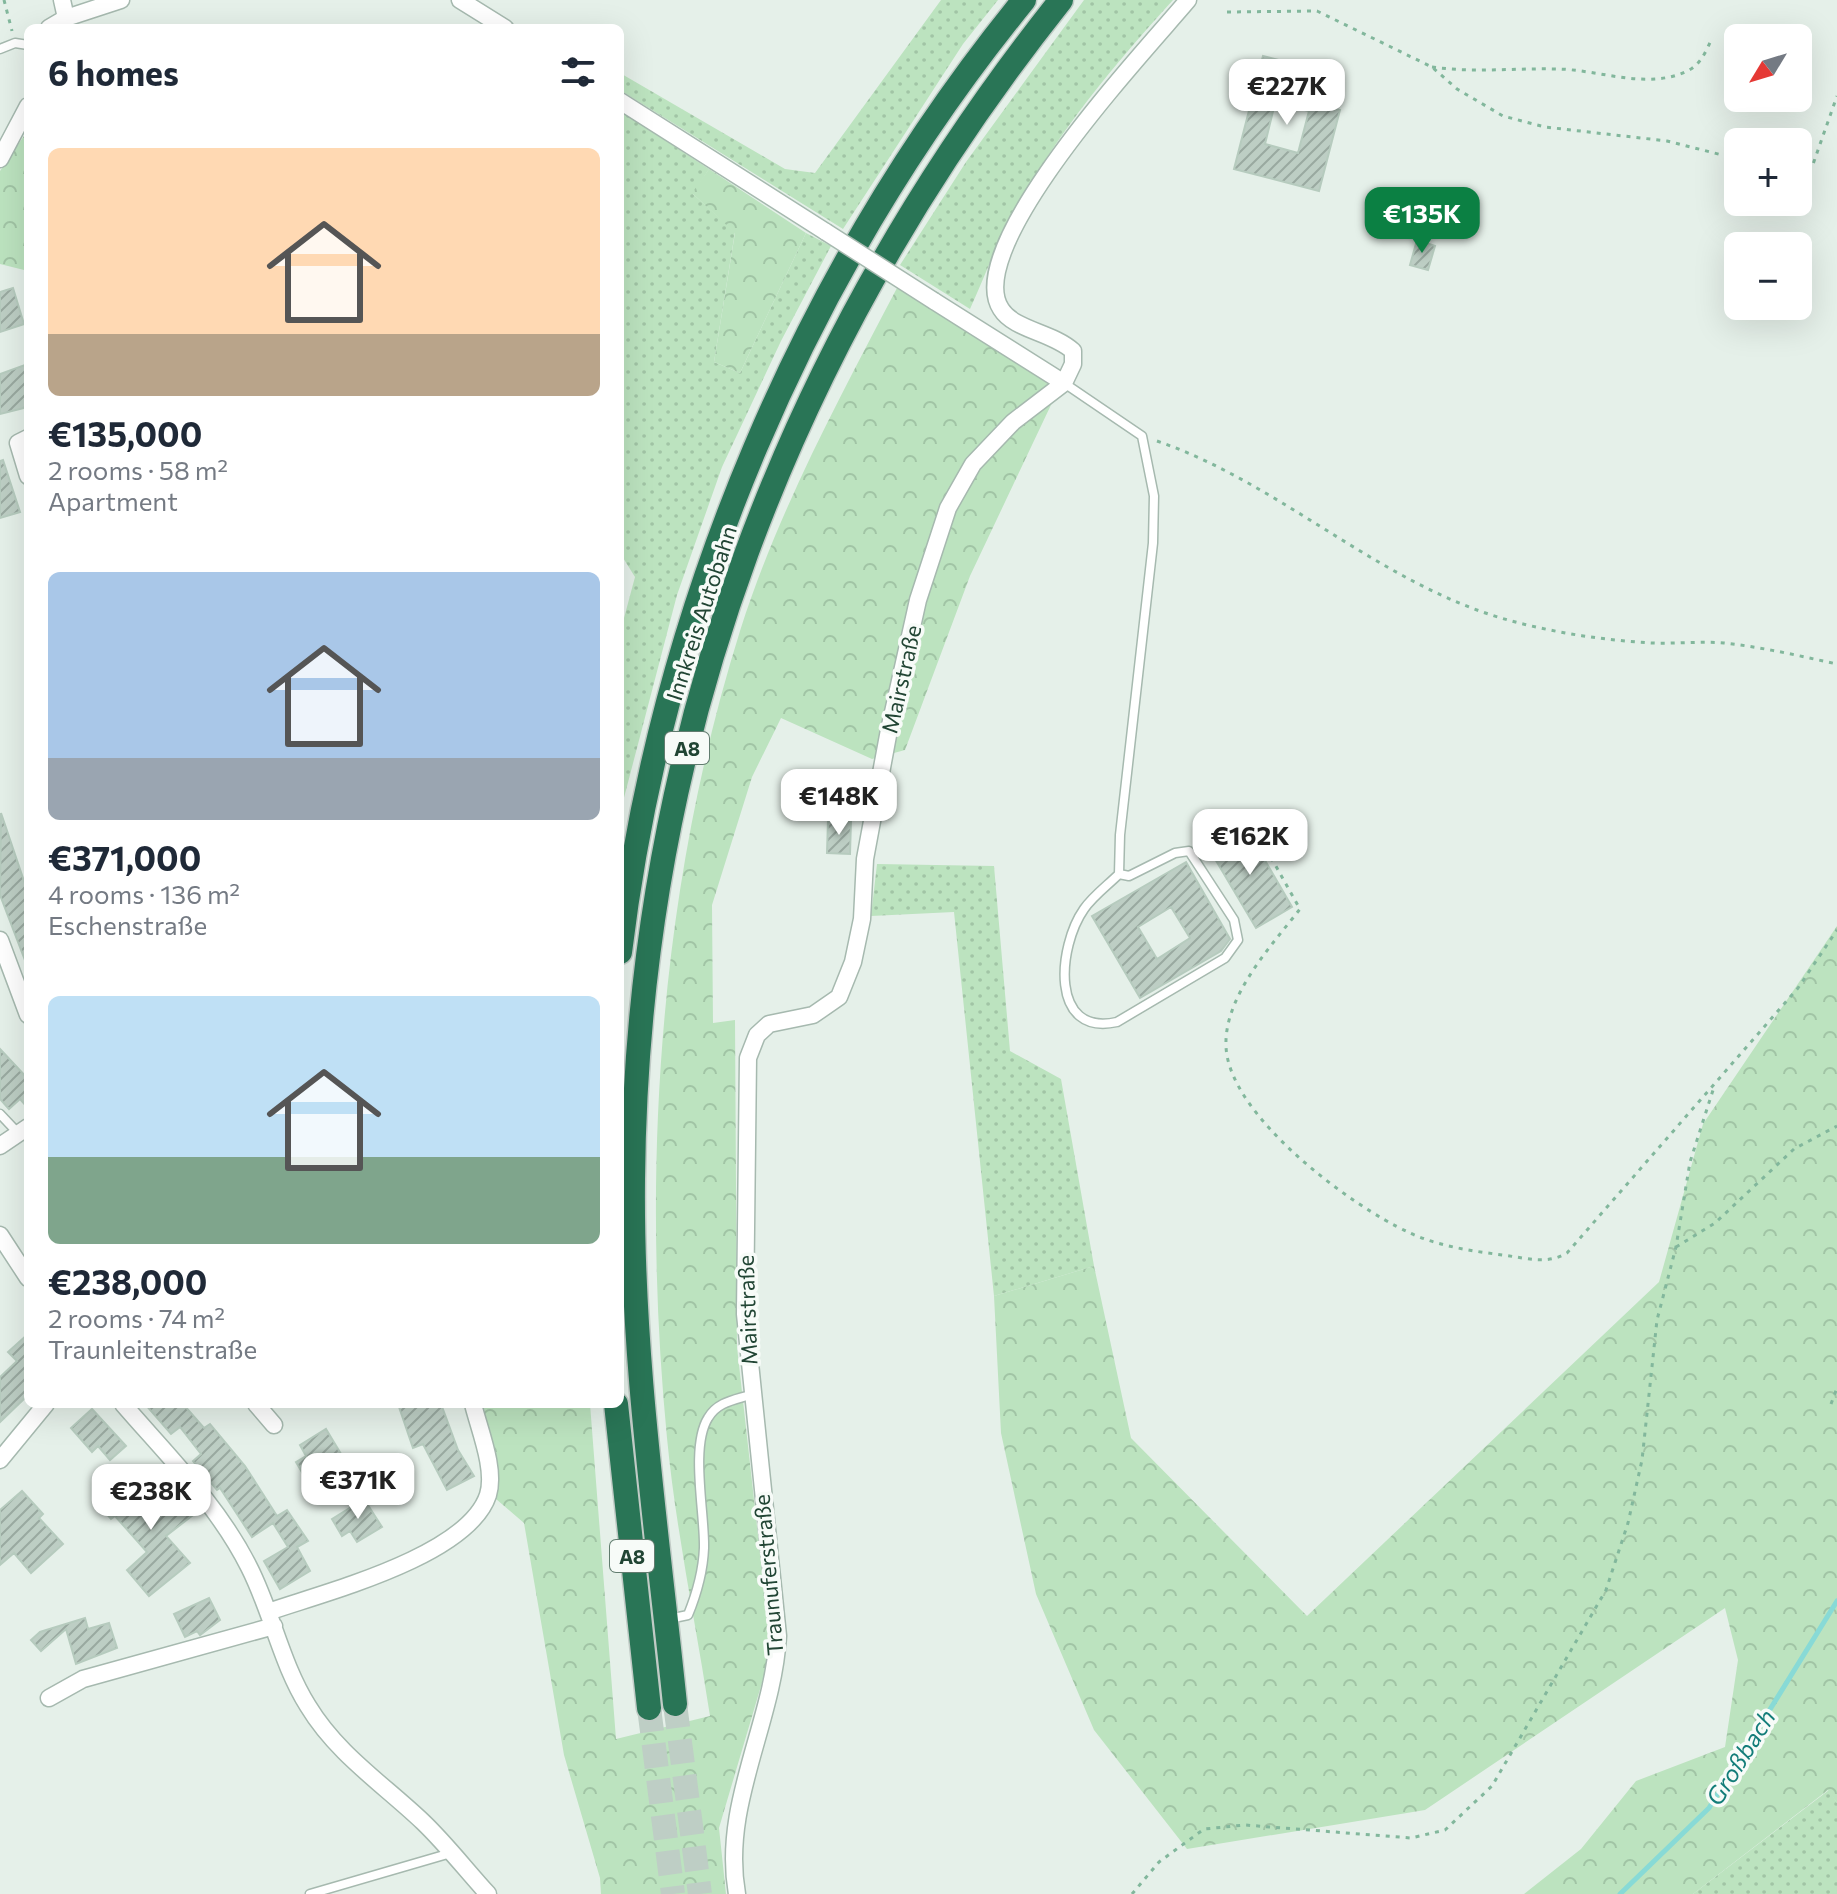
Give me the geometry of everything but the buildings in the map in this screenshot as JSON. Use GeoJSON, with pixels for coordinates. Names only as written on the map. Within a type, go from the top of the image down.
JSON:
{"type":"FeatureCollection","features":[{"type":"Feature","properties":{"kind":"highway","name":"Innkreis Autobahn"},"geometry":{"type":"LineString","coordinates":[[624,927],[639,831],[669,702],[708,572],[757,445],[819,314],[877,211],[939,115],[1024,0]]}},
{"type":"Feature","properties":{"kind":"highway","name":"Innkreis Autobahn"},"geometry":{"type":"LineString","coordinates":[[675,1704],[638,1330],[633,1180],[636,1091],[648,954],[682,765],[721,626],[748,546],[829,358],[867,286],[936,172],[1061,0]]}},
{"type":"Feature","properties":{"kind":"highway","name":"A8"},"geometry":{"type":"LineString","coordinates":[[616,1408],[649,1708]]}},
{"type":"Feature","properties":{"kind":"street"},"geometry":{"type":"LineString","coordinates":[[62,0],[66,18]]}},
{"type":"Feature","properties":{"kind":"street"},"geometry":{"type":"LineString","coordinates":[[56,24],[121,0]]}},
{"type":"Feature","properties":{"kind":"street"},"geometry":{"type":"LineString","coordinates":[[460,0],[499,24]]}},
{"type":"Feature","properties":{"kind":"street"},"geometry":{"type":"LineString","coordinates":[[624,104],[1064,383],[1073,364],[1073,351],[1058,337],[1011,319],[1000,308],[996,293],[997,273],[1008,238],[1039,183],[1072,139],[1188,0]]}},
{"type":"Feature","properties":{"kind":"street"},"geometry":{"type":"LineString","coordinates":[[0,159],[24,114]]}},
{"type":"Feature","properties":{"kind":"street","name":"Mairstraße"},"geometry":{"type":"LineString","coordinates":[[750,1395],[744,1271],[748,1058],[757,1035],[769,1024],[813,1015],[839,997],[853,962],[862,919],[865,859],[889,730],[918,600],[948,508],[973,464],[1013,422],[1064,383]]}},
{"type":"Feature","properties":{"kind":"street"},"geometry":{"type":"LineString","coordinates":[[24,440],[18,443],[24,463]]}},
{"type":"Feature","properties":{"kind":"street"},"geometry":{"type":"LineString","coordinates":[[0,940],[24,1004]]}},
{"type":"Feature","properties":{"kind":"street"},"geometry":{"type":"LineString","coordinates":[[0,1146],[23,1130]]}},
{"type":"Feature","properties":{"kind":"street"},"geometry":{"type":"LineString","coordinates":[[0,1235],[24,1272]]}},
{"type":"Feature","properties":{"kind":"street","name":"Traunuferstraße"},"geometry":{"type":"LineString","coordinates":[[737,1894],[734,1830],[776,1677],[778,1636],[750,1395]]}},
{"type":"Feature","properties":{"kind":"street"},"geometry":{"type":"LineString","coordinates":[[0,1460],[43,1408]]}},
{"type":"Feature","properties":{"kind":"street"},"geometry":{"type":"LineString","coordinates":[[126,1408],[205,1498],[247,1563],[272,1619],[293,1680],[324,1730],[349,1758],[424,1823],[488,1894]]}},
{"type":"Feature","properties":{"kind":"street"},"geometry":{"type":"LineString","coordinates":[[259,1408],[274,1425]]}},
{"type":"Feature","properties":{"kind":"street"},"geometry":{"type":"LineString","coordinates":[[49,1698],[83,1679],[272,1619],[400,1566],[448,1542],[488,1495],[488,1475],[474,1408]]}},
{"type":"Feature","properties":{"kind":"lane"},"geometry":{"type":"LineString","coordinates":[[0,49],[15,43],[24,44]]}},
{"type":"Feature","properties":{"kind":"lane"},"geometry":{"type":"LineString","coordinates":[[1064,383],[1142,436],[1154,496],[1153,543],[1121,819],[1119,874],[1084,910],[1070,937],[1064,985],[1071,1007],[1087,1024],[1098,1026],[1117,1022],[1225,958],[1238,940],[1234,920],[1189,851],[1175,853],[1129,876],[1119,874]]}},
{"type":"Feature","properties":{"kind":"lane"},"geometry":{"type":"LineString","coordinates":[[0,1114],[23,1130]]}},
{"type":"Feature","properties":{"kind":"lane"},"geometry":{"type":"LineString","coordinates":[[666,1620],[688,1615],[700,1587],[704,1549],[700,1436],[708,1416],[722,1403],[750,1395]]}},
{"type":"Feature","properties":{"kind":"lane"},"geometry":{"type":"LineString","coordinates":[[310,1894],[451,1853]]}},
{"type":"Feature","properties":{"kind":"path"},"geometry":{"type":"LineString","coordinates":[[4,0],[15,43]]}},
{"type":"Feature","properties":{"kind":"path"},"geometry":{"type":"LineString","coordinates":[[1227,12],[1317,11],[1432,67],[1457,89],[1503,116],[1545,127],[1667,141],[1724,155]]}},
{"type":"Feature","properties":{"kind":"path"},"geometry":{"type":"LineString","coordinates":[[1432,67],[1466,72],[1560,68],[1618,77],[1661,77],[1691,69],[1702,60],[1712,38]]}},
{"type":"Feature","properties":{"kind":"path"},"geometry":{"type":"LineString","coordinates":[[1812,167],[1837,96]]}},
{"type":"Feature","properties":{"kind":"path"},"geometry":{"type":"LineString","coordinates":[[1142,436],[1207,463],[1452,599],[1501,618],[1579,635],[1651,643],[1723,643],[1837,664]]}},
{"type":"Feature","properties":{"kind":"path"},"geometry":{"type":"LineString","coordinates":[[1189,851],[1197,834],[1211,821],[1235,813],[1251,822],[1300,909],[1239,997],[1226,1046],[1231,1071],[1266,1122],[1314,1174],[1409,1233],[1464,1250],[1553,1261],[1567,1253],[1715,1085],[1798,988],[1837,930]]}},
{"type":"Feature","properties":{"kind":"path"},"geometry":{"type":"LineString","coordinates":[[1132,1894],[1159,1862],[1204,1829],[1245,1825],[1411,1838],[1445,1830],[1492,1786],[1606,1590],[1628,1523],[1642,1460],[1657,1320],[1676,1247],[1690,1162],[1715,1085]]}},
{"type":"Feature","properties":{"kind":"path"},"geometry":{"type":"LineString","coordinates":[[1676,1247],[1715,1223],[1794,1149],[1837,1126]]}},
{"type":"Feature","properties":{"kind":"path"},"geometry":{"type":"LineString","coordinates":[[1831,1404],[1837,1388]]}},
{"type":"Feature","properties":{"kind":"green space"},"geometry":{"type":"Polygon","coordinates":[[[941,0],[998,0],[963,44],[843,229],[624,92],[624,75],[785,169],[815,173],[941,0]]]}},
{"type":"Feature","properties":{"kind":"green space"},"geometry":{"type":"Polygon","coordinates":[[[1084,0],[1173,0],[1064,132],[1010,220],[970,309],[900,265],[966,162],[1084,0]]]}},
{"type":"Feature","properties":{"kind":"green space"},"geometry":{"type":"Polygon","coordinates":[[[624,114],[709,169],[693,194],[735,232],[714,362],[740,373],[806,233],[831,246],[781,341],[722,467],[677,595],[624,798],[624,618],[635,577],[624,559],[624,114]]]}},
{"type":"Feature","properties":{"kind":"green space"},"geometry":{"type":"Polygon","coordinates":[[[24,136],[24,270],[0,264],[0,171],[24,136]]]}},
{"type":"Feature","properties":{"kind":"green space"},"geometry":{"type":"Polygon","coordinates":[[[709,169],[806,233],[740,373],[714,362],[735,233],[692,193],[709,169]]]}},
{"type":"Feature","properties":{"kind":"green space"},"geometry":{"type":"Polygon","coordinates":[[[897,288],[1059,388],[970,576],[905,750],[872,759],[781,718],[752,777],[712,905],[713,1023],[735,1020],[737,1347],[771,1652],[719,1828],[726,1894],[601,1894],[600,1878],[564,1755],[524,1523],[496,1499],[492,1444],[484,1408],[590,1408],[616,1739],[710,1716],[671,1473],[659,1337],[657,1132],[663,1030],[674,929],[691,828],[713,729],[740,631],[772,542],[897,288]]]}},
{"type":"Feature","properties":{"kind":"green space"},"geometry":{"type":"Polygon","coordinates":[[[877,864],[994,866],[1010,1051],[1061,1079],[1094,1266],[994,1296],[954,912],[871,916],[877,864]]]}},
{"type":"Feature","properties":{"kind":"green space"},"geometry":{"type":"Polygon","coordinates":[[[1837,926],[1837,1803],[1828,1790],[1693,1894],[1524,1894],[1581,1849],[1636,1781],[1725,1747],[1738,1660],[1725,1608],[1425,1810],[1187,1849],[1094,1730],[1036,1594],[1001,1433],[994,1296],[1094,1266],[1131,1438],[1307,1616],[1659,1282],[1703,1124],[1837,926]]]}},
{"type":"Feature","properties":{"kind":"green space"},"geometry":{"type":"Polygon","coordinates":[[[1829,1790],[1837,1803],[1837,1894],[1693,1894],[1829,1790]]]}},
{"type":"Feature","properties":{"kind":"waterway","name":"Großbach"},"geometry":{"type":"LineString","coordinates":[[1620,1894],[1709,1808],[1837,1601]]}},
{"type":"Feature","properties":{"kind":"tunnel"},"geometry":{"type":"LineString","coordinates":[[675,1704],[700,1894]]}},
{"type":"Feature","properties":{"kind":"tunnel"},"geometry":{"type":"LineString","coordinates":[[649,1708],[673,1894]]}}]}
